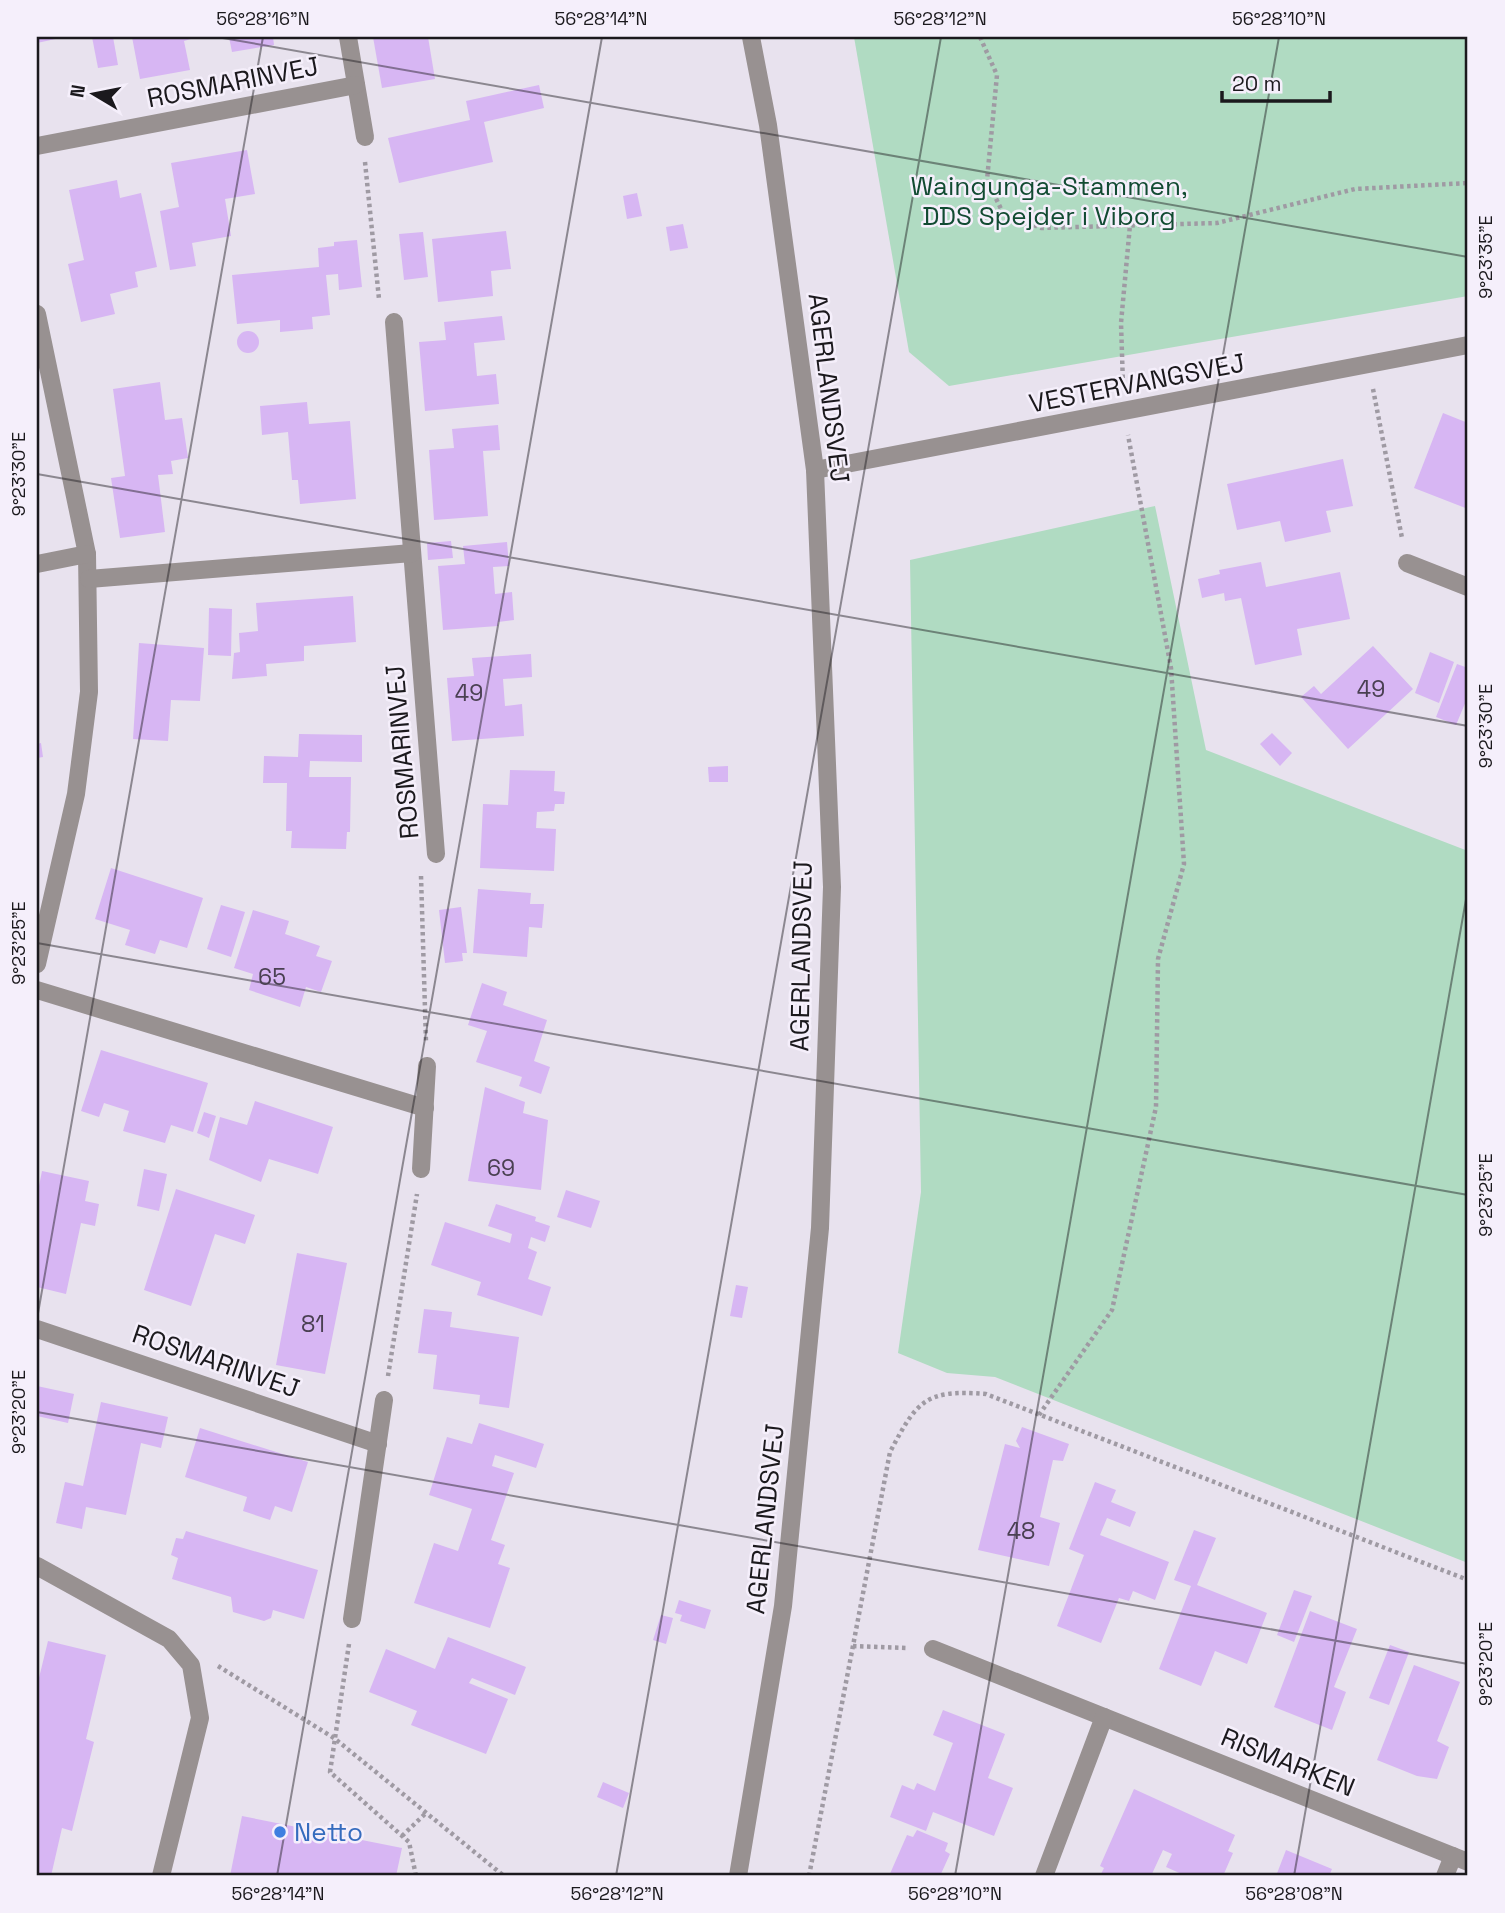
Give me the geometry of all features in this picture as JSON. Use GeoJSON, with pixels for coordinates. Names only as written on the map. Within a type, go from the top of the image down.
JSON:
{"type":"FeatureCollection","features":[{"type":"Feature","properties":{"kind":"street","name":"ROSMARINVEJ"},"geometry":{"type":"LineString","coordinates":[[348,37],[365,137]]}},
{"type":"Feature","properties":{"kind":"street","name":"AGERLANDSVEJ"},"geometry":{"type":"LineString","coordinates":[[738,1876],[783,1606],[820,1228],[832,887],[816,470],[768,125],[751,37]]}},
{"type":"Feature","properties":{"kind":"street","name":"ROSMARINVEJ"},"geometry":{"type":"LineString","coordinates":[[37,146],[356,85]]}},
{"type":"Feature","properties":{"kind":"street"},"geometry":{"type":"LineString","coordinates":[[37,314],[87,554],[89,579],[89,692],[76,794],[37,964]]}},
{"type":"Feature","properties":{"kind":"street","name":"ROSMARINVEJ"},"geometry":{"type":"LineString","coordinates":[[394,322],[436,854]]}},
{"type":"Feature","properties":{"kind":"street","name":"VESTERVANGSVEJ"},"geometry":{"type":"LineString","coordinates":[[816,470],[1468,345]]}},
{"type":"Feature","properties":{"kind":"street"},"geometry":{"type":"LineString","coordinates":[[89,579],[412,553]]}},
{"type":"Feature","properties":{"kind":"street"},"geometry":{"type":"LineString","coordinates":[[37,564],[87,554]]}},
{"type":"Feature","properties":{"kind":"street"},"geometry":{"type":"LineString","coordinates":[[1406,563],[1468,587]]}},
{"type":"Feature","properties":{"kind":"street"},"geometry":{"type":"LineString","coordinates":[[37,990],[425,1108]]}},
{"type":"Feature","properties":{"kind":"street"},"geometry":{"type":"LineString","coordinates":[[421,1169],[427,1066]]}},
{"type":"Feature","properties":{"kind":"street","name":"ROSMARINVEJ"},"geometry":{"type":"LineString","coordinates":[[37,1329],[378,1444]]}},
{"type":"Feature","properties":{"kind":"street"},"geometry":{"type":"LineString","coordinates":[[352,1619],[384,1400]]}},
{"type":"Feature","properties":{"kind":"street"},"geometry":{"type":"LineString","coordinates":[[37,1566],[169,1639],[191,1665],[200,1718],[161,1876]]}},
{"type":"Feature","properties":{"kind":"street","name":"RISMARKEN"},"geometry":{"type":"LineString","coordinates":[[933,1649],[1461,1859],[1445,1876]]}},
{"type":"Feature","properties":{"kind":"street"},"geometry":{"type":"LineString","coordinates":[[1044,1876],[1104,1717]]}},
{"type":"Feature","properties":{"kind":"path"},"geometry":{"type":"LineString","coordinates":[[980,37],[997,75],[987,180],[1003,213],[1041,228],[1217,223],[1355,189],[1468,183]]}},
{"type":"Feature","properties":{"kind":"path"},"geometry":{"type":"LineString","coordinates":[[365,137],[380,309],[394,322]]}},
{"type":"Feature","properties":{"kind":"path"},"geometry":{"type":"LineString","coordinates":[[1039,1415],[1112,1310],[1156,1107],[1158,960],[1184,864],[1171,668],[1123,412],[1121,323],[1130,225]]}},
{"type":"Feature","properties":{"kind":"path"},"geometry":{"type":"LineString","coordinates":[[1369,366],[1406,563]]}},
{"type":"Feature","properties":{"kind":"path","name":"ROSMARINVEJ"},"geometry":{"type":"LineString","coordinates":[[427,1066],[420,867],[436,854]]}},
{"type":"Feature","properties":{"kind":"path"},"geometry":{"type":"LineString","coordinates":[[384,1400],[421,1169]]}},
{"type":"Feature","properties":{"kind":"path"},"geometry":{"type":"LineString","coordinates":[[809,1876],[890,1452],[909,1415],[929,1398],[953,1391],[986,1394],[1468,1580]]}},
{"type":"Feature","properties":{"kind":"path"},"geometry":{"type":"LineString","coordinates":[[352,1619],[330,1772],[409,1842],[416,1876]]}},
{"type":"Feature","properties":{"kind":"path"},"geometry":{"type":"LineString","coordinates":[[853,1646],[933,1649]]}},
{"type":"Feature","properties":{"kind":"path"},"geometry":{"type":"LineString","coordinates":[[191,1665],[220,1667],[334,1738],[504,1876]]}},
{"type":"Feature","properties":{"kind":"path"},"geometry":{"type":"LineString","coordinates":[[402,1836],[426,1812]]}},
{"type":"Feature","properties":{"kind":"green space","name":"Waingunga-Stammen, DDS Spejder i Viborg"},"geometry":{"type":"Polygon","coordinates":[[[854,37],[1468,37],[1468,296],[949,386],[909,352],[854,37]]]}},
{"type":"Feature","properties":{"kind":"green space"},"geometry":{"type":"Polygon","coordinates":[[[1155,506],[1206,750],[1468,851],[1468,1563],[995,1377],[947,1373],[898,1353],[921,1192],[910,560],[1155,506]]]}},
{"type":"Feature","properties":{"kind":"building"},"geometry":{"type":"Polygon","coordinates":[[[37,37],[60,37],[60,38],[37,43],[37,37]]]}},
{"type":"Feature","properties":{"kind":"building"},"geometry":{"type":"Polygon","coordinates":[[[92,37],[113,37],[118,65],[98,68],[92,37]]]}},
{"type":"Feature","properties":{"kind":"building"},"geometry":{"type":"Polygon","coordinates":[[[132,37],[198,37],[184,41],[190,70],[140,79],[132,37]]]}},
{"type":"Feature","properties":{"kind":"building"},"geometry":{"type":"Polygon","coordinates":[[[229,37],[273,37],[274,45],[232,52],[229,37]]]}},
{"type":"Feature","properties":{"kind":"building"},"geometry":{"type":"Polygon","coordinates":[[[373,37],[428,37],[435,79],[382,88],[373,37]]]}},
{"type":"Feature","properties":{"kind":"building"},"geometry":{"type":"Polygon","coordinates":[[[539,85],[544,108],[484,122],[493,162],[399,183],[388,138],[470,120],[466,101],[539,85]]]}},
{"type":"Feature","properties":{"kind":"building"},"geometry":{"type":"Polygon","coordinates":[[[247,150],[255,194],[225,199],[231,236],[192,243],[196,266],[170,270],[160,211],[179,207],[171,163],[247,150]]]}},
{"type":"Feature","properties":{"kind":"building"},"geometry":{"type":"Polygon","coordinates":[[[117,180],[120,198],[141,193],[157,267],[135,272],[138,287],[110,294],[115,314],[81,322],[68,264],[84,260],[69,190],[117,180]]]}},
{"type":"Feature","properties":{"kind":"building"},"geometry":{"type":"Polygon","coordinates":[[[637,193],[642,216],[627,219],[623,196],[637,193]]]}},
{"type":"Feature","properties":{"kind":"building"},"geometry":{"type":"Polygon","coordinates":[[[683,224],[688,248],[670,251],[666,227],[683,224]]]}},
{"type":"Feature","properties":{"kind":"building"},"geometry":{"type":"Polygon","coordinates":[[[506,231],[511,269],[491,271],[493,296],[438,302],[432,239],[506,231]]]}},
{"type":"Feature","properties":{"kind":"building"},"geometry":{"type":"Polygon","coordinates":[[[423,232],[428,277],[404,280],[399,234],[423,232]]]}},
{"type":"Feature","properties":{"kind":"building"},"geometry":{"type":"Polygon","coordinates":[[[357,240],[362,287],[339,290],[338,274],[326,275],[330,315],[312,317],[313,329],[280,332],[280,320],[237,324],[232,275],[319,267],[318,248],[334,246],[334,242],[357,240]]]}},
{"type":"Feature","properties":{"kind":"building"},"geometry":{"type":"Polygon","coordinates":[[[502,316],[505,340],[474,343],[477,376],[496,374],[499,404],[425,411],[419,342],[446,340],[444,322],[502,316]]]}},
{"type":"Feature","properties":{"kind":"building"},"geometry":{"type":"Polygon","coordinates":[[[248,331],[256,334],[259,342],[256,350],[248,353],[240,350],[237,342],[240,334],[248,331]]]}},
{"type":"Feature","properties":{"kind":"building"},"geometry":{"type":"Polygon","coordinates":[[[160,382],[165,420],[182,418],[188,458],[171,461],[173,474],[158,475],[165,532],[120,538],[111,478],[125,476],[113,389],[160,382]]]}},
{"type":"Feature","properties":{"kind":"building"},"geometry":{"type":"Polygon","coordinates":[[[307,402],[309,424],[350,421],[356,499],[300,504],[298,480],[292,480],[288,432],[262,435],[260,406],[307,402]]]}},
{"type":"Feature","properties":{"kind":"building"},"geometry":{"type":"Polygon","coordinates":[[[1443,413],[1468,423],[1468,509],[1414,488],[1443,413]]]}},
{"type":"Feature","properties":{"kind":"building"},"geometry":{"type":"Polygon","coordinates":[[[498,425],[500,450],[483,451],[488,516],[434,520],[429,450],[454,448],[452,429],[498,425]]]}},
{"type":"Feature","properties":{"kind":"building"},"geometry":{"type":"Polygon","coordinates":[[[1343,459],[1353,506],[1326,511],[1331,532],[1285,542],[1280,521],[1237,530],[1227,484],[1343,459]]]}},
{"type":"Feature","properties":{"kind":"building"},"geometry":{"type":"Polygon","coordinates":[[[451,541],[453,558],[428,560],[427,543],[451,541]]]}},
{"type":"Feature","properties":{"kind":"building"},"geometry":{"type":"Polygon","coordinates":[[[507,542],[509,566],[493,567],[495,594],[512,592],[514,620],[498,622],[498,626],[443,630],[438,566],[465,564],[463,546],[507,542]]]}},
{"type":"Feature","properties":{"kind":"building"},"geometry":{"type":"Polygon","coordinates":[[[1261,562],[1266,587],[1340,572],[1350,619],[1297,629],[1302,655],[1255,665],[1241,598],[1225,601],[1224,593],[1202,598],[1198,579],[1220,574],[1219,570],[1261,562]]]}},
{"type":"Feature","properties":{"kind":"building"},"geometry":{"type":"Polygon","coordinates":[[[353,596],[356,642],[304,646],[304,661],[266,664],[267,676],[232,679],[234,653],[240,652],[239,633],[258,631],[256,603],[353,596]]]}},
{"type":"Feature","properties":{"kind":"building"},"geometry":{"type":"Polygon","coordinates":[[[209,608],[232,609],[231,656],[208,655],[209,608]]]}},
{"type":"Feature","properties":{"kind":"building"},"geometry":{"type":"Polygon","coordinates":[[[139,643],[204,648],[200,701],[171,700],[168,741],[133,739],[139,643]]]}},
{"type":"Feature","properties":{"kind":"building"},"geometry":{"type":"Polygon","coordinates":[[[1373,646],[1413,689],[1348,749],[1301,697],[1314,686],[1321,694],[1373,646]]]}},
{"type":"Feature","properties":{"kind":"building"},"geometry":{"type":"Polygon","coordinates":[[[1430,652],[1454,662],[1439,703],[1415,693],[1430,652]]]}},
{"type":"Feature","properties":{"kind":"building"},"geometry":{"type":"Polygon","coordinates":[[[531,654],[532,677],[503,679],[505,706],[522,704],[524,736],[452,741],[447,678],[474,676],[472,658],[531,654]]]}},
{"type":"Feature","properties":{"kind":"building"},"geometry":{"type":"Polygon","coordinates":[[[1457,664],[1468,668],[1468,702],[1466,701],[1456,725],[1436,717],[1457,664]]]}},
{"type":"Feature","properties":{"kind":"building"},"geometry":{"type":"Polygon","coordinates":[[[1272,733],[1292,753],[1280,766],[1260,744],[1272,733]]]}},
{"type":"Feature","properties":{"kind":"building"},"geometry":{"type":"Polygon","coordinates":[[[299,734],[362,735],[362,762],[310,761],[309,777],[351,777],[350,832],[347,832],[346,849],[291,848],[292,831],[286,831],[287,783],[263,783],[264,756],[298,757],[299,734]]]}},
{"type":"Feature","properties":{"kind":"building"},"geometry":{"type":"Polygon","coordinates":[[[41,743],[43,757],[37,758],[37,744],[41,743]]]}},
{"type":"Feature","properties":{"kind":"building"},"geometry":{"type":"Polygon","coordinates":[[[728,766],[728,782],[709,782],[708,767],[728,766]]]}},
{"type":"Feature","properties":{"kind":"building"},"geometry":{"type":"Polygon","coordinates":[[[510,770],[555,771],[554,791],[565,792],[564,804],[555,804],[554,811],[537,812],[536,828],[556,829],[554,871],[480,868],[483,804],[508,805],[510,770]]]}},
{"type":"Feature","properties":{"kind":"building"},"geometry":{"type":"Polygon","coordinates":[[[111,868],[203,898],[187,948],[160,940],[155,954],[125,945],[130,930],[95,919],[111,868]]]}},
{"type":"Feature","properties":{"kind":"building"},"geometry":{"type":"Polygon","coordinates":[[[478,889],[531,893],[530,904],[544,904],[542,928],[529,927],[527,957],[473,953],[478,889]]]}},
{"type":"Feature","properties":{"kind":"building"},"geometry":{"type":"Polygon","coordinates":[[[221,905],[245,912],[231,957],[207,949],[221,905]]]}},
{"type":"Feature","properties":{"kind":"building"},"geometry":{"type":"Polygon","coordinates":[[[461,907],[467,953],[462,953],[463,961],[445,963],[439,910],[461,907]]]}},
{"type":"Feature","properties":{"kind":"building"},"geometry":{"type":"Polygon","coordinates":[[[253,910],[289,921],[285,934],[320,946],[316,956],[332,961],[321,992],[306,987],[300,1007],[249,990],[253,974],[234,968],[253,910]]]}},
{"type":"Feature","properties":{"kind":"building"},"geometry":{"type":"Polygon","coordinates":[[[482,983],[507,992],[503,1005],[547,1020],[534,1061],[550,1067],[541,1094],[519,1086],[522,1077],[476,1062],[487,1031],[468,1025],[482,983]]]}},
{"type":"Feature","properties":{"kind":"building"},"geometry":{"type":"Polygon","coordinates":[[[101,1050],[208,1083],[193,1132],[171,1125],[165,1143],[123,1131],[129,1111],[104,1103],[99,1117],[81,1111],[101,1050]]]}},
{"type":"Feature","properties":{"kind":"building"},"geometry":{"type":"Polygon","coordinates":[[[485,1087],[525,1102],[523,1113],[548,1120],[541,1190],[468,1181],[485,1087]]]}},
{"type":"Feature","properties":{"kind":"building"},"geometry":{"type":"Polygon","coordinates":[[[255,1101],[333,1127],[318,1174],[269,1159],[261,1182],[209,1160],[220,1117],[247,1125],[255,1101]]]}},
{"type":"Feature","properties":{"kind":"building"},"geometry":{"type":"Polygon","coordinates":[[[204,1112],[216,1116],[209,1138],[197,1133],[204,1112]]]}},
{"type":"Feature","properties":{"kind":"building"},"geometry":{"type":"Polygon","coordinates":[[[144,1169],[167,1174],[159,1211],[137,1206],[144,1169]]]}},
{"type":"Feature","properties":{"kind":"building"},"geometry":{"type":"Polygon","coordinates":[[[42,1171],[89,1181],[85,1201],[99,1204],[95,1226],[81,1223],[66,1294],[37,1287],[37,1196],[42,1171]]]}},
{"type":"Feature","properties":{"kind":"building"},"geometry":{"type":"Polygon","coordinates":[[[176,1189],[255,1215],[245,1244],[215,1234],[191,1306],[144,1290],[176,1189]]]}},
{"type":"Feature","properties":{"kind":"building"},"geometry":{"type":"Polygon","coordinates":[[[566,1190],[600,1201],[591,1228],[557,1217],[566,1190]]]}},
{"type":"Feature","properties":{"kind":"building"},"geometry":{"type":"Polygon","coordinates":[[[496,1204],[536,1217],[535,1221],[550,1226],[545,1242],[531,1237],[528,1248],[537,1252],[528,1279],[551,1287],[542,1316],[477,1295],[481,1282],[431,1265],[445,1222],[510,1243],[512,1234],[488,1226],[496,1204]]]}},
{"type":"Feature","properties":{"kind":"building"},"geometry":{"type":"Polygon","coordinates":[[[297,1253],[347,1263],[325,1374],[276,1365],[297,1253]]]}},
{"type":"Feature","properties":{"kind":"building"},"geometry":{"type":"Polygon","coordinates":[[[736,1285],[748,1287],[742,1318],[730,1316],[736,1285]]]}},
{"type":"Feature","properties":{"kind":"building"},"geometry":{"type":"Polygon","coordinates":[[[424,1309],[452,1312],[450,1327],[519,1337],[509,1408],[479,1404],[480,1395],[433,1389],[437,1355],[418,1353],[424,1309]]]}},
{"type":"Feature","properties":{"kind":"building"},"geometry":{"type":"Polygon","coordinates":[[[37,1386],[74,1394],[68,1423],[37,1416],[37,1386]]]}},
{"type":"Feature","properties":{"kind":"building"},"geometry":{"type":"Polygon","coordinates":[[[101,1402],[168,1417],[161,1448],[141,1443],[126,1515],[86,1507],[82,1529],[56,1523],[65,1482],[83,1486],[101,1402]]]}},
{"type":"Feature","properties":{"kind":"building"},"geometry":{"type":"Polygon","coordinates":[[[479,1423],[544,1444],[536,1468],[495,1455],[492,1466],[514,1473],[491,1540],[505,1545],[498,1564],[510,1568],[490,1628],[414,1603],[434,1543],[458,1551],[472,1509],[429,1495],[447,1437],[472,1444],[479,1423]]]}},
{"type":"Feature","properties":{"kind":"building"},"geometry":{"type":"Polygon","coordinates":[[[1022,1427],[1069,1444],[1063,1461],[1053,1460],[1040,1517],[1060,1523],[1049,1566],[978,1550],[1005,1444],[1020,1448],[1016,1441],[1022,1427]]]}},
{"type":"Feature","properties":{"kind":"building"},"geometry":{"type":"Polygon","coordinates":[[[200,1428],[308,1462],[292,1512],[275,1506],[270,1520],[243,1511],[247,1497],[185,1477],[200,1428]]]}},
{"type":"Feature","properties":{"kind":"building"},"geometry":{"type":"Polygon","coordinates":[[[1095,1482],[1116,1490],[1111,1502],[1136,1512],[1130,1527],[1107,1518],[1100,1535],[1169,1562],[1155,1600],[1133,1591],[1129,1601],[1119,1598],[1101,1643],[1057,1626],[1084,1555],[1069,1549],[1095,1482]]]}},
{"type":"Feature","properties":{"kind":"building"},"geometry":{"type":"Polygon","coordinates":[[[1194,1530],[1216,1538],[1197,1585],[1267,1613],[1247,1664],[1215,1651],[1201,1686],[1159,1669],[1191,1586],[1174,1580],[1194,1530]]]}},
{"type":"Feature","properties":{"kind":"building"},"geometry":{"type":"Polygon","coordinates":[[[186,1531],[318,1570],[304,1619],[273,1610],[271,1618],[264,1621],[233,1612],[231,1597],[172,1579],[178,1558],[171,1555],[176,1538],[183,1539],[186,1531]]]}},
{"type":"Feature","properties":{"kind":"building"},"geometry":{"type":"Polygon","coordinates":[[[1294,1590],[1312,1596],[1294,1642],[1277,1635],[1294,1590]]]}},
{"type":"Feature","properties":{"kind":"building"},"geometry":{"type":"Polygon","coordinates":[[[679,1600],[711,1610],[705,1629],[680,1621],[682,1615],[675,1613],[679,1600]]]}},
{"type":"Feature","properties":{"kind":"building"},"geometry":{"type":"Polygon","coordinates":[[[1310,1611],[1357,1629],[1334,1687],[1346,1692],[1332,1730],[1274,1707],[1310,1611]]]}},
{"type":"Feature","properties":{"kind":"building"},"geometry":{"type":"Polygon","coordinates":[[[661,1615],[673,1618],[666,1644],[653,1640],[661,1615]]]}},
{"type":"Feature","properties":{"kind":"building"},"geometry":{"type":"Polygon","coordinates":[[[448,1637],[526,1667],[515,1695],[472,1678],[469,1683],[508,1699],[486,1754],[411,1725],[417,1711],[369,1692],[386,1649],[435,1669],[448,1637]]]}},
{"type":"Feature","properties":{"kind":"building"},"geometry":{"type":"Polygon","coordinates":[[[48,1641],[106,1655],[86,1739],[94,1742],[72,1831],[62,1828],[51,1876],[37,1876],[37,1686],[48,1641]]]}},
{"type":"Feature","properties":{"kind":"building"},"geometry":{"type":"Polygon","coordinates":[[[1390,1645],[1409,1652],[1389,1705],[1369,1698],[1390,1645]]]}},
{"type":"Feature","properties":{"kind":"building"},"geometry":{"type":"Polygon","coordinates":[[[1414,1665],[1460,1682],[1437,1741],[1449,1747],[1437,1779],[1417,1776],[1377,1760],[1414,1665]]]}},
{"type":"Feature","properties":{"kind":"building"},"geometry":{"type":"Polygon","coordinates":[[[943,1710],[1005,1734],[988,1778],[1013,1788],[994,1836],[933,1812],[926,1831],[890,1817],[902,1785],[914,1790],[917,1783],[935,1791],[953,1743],[933,1735],[943,1710]]]}},
{"type":"Feature","properties":{"kind":"building"},"geometry":{"type":"Polygon","coordinates":[[[603,1782],[629,1793],[623,1808],[597,1797],[603,1782]]]}},
{"type":"Feature","properties":{"kind":"building"},"geometry":{"type":"Polygon","coordinates":[[[1134,1789],[1235,1835],[1228,1851],[1233,1853],[1223,1876],[1186,1876],[1166,1867],[1172,1854],[1163,1850],[1151,1876],[1100,1876],[1104,1868],[1100,1866],[1134,1789]]]}},
{"type":"Feature","properties":{"kind":"building","name":"Netto"},"geometry":{"type":"Polygon","coordinates":[[[242,1816],[402,1848],[396,1876],[230,1876],[242,1816]]]}},
{"type":"Feature","properties":{"kind":"building"},"geometry":{"type":"Polygon","coordinates":[[[917,1830],[948,1843],[945,1851],[950,1854],[940,1876],[889,1876],[907,1835],[913,1837],[917,1830]]]}},
{"type":"Feature","properties":{"kind":"building"},"geometry":{"type":"Polygon","coordinates":[[[1286,1850],[1332,1869],[1329,1876],[1276,1876],[1286,1850]]]}},
{"type":"Feature","properties":{"kind":"place","name":"Netto"},"geometry":{"type":"Point","coordinates":[280,1832]}}]}
